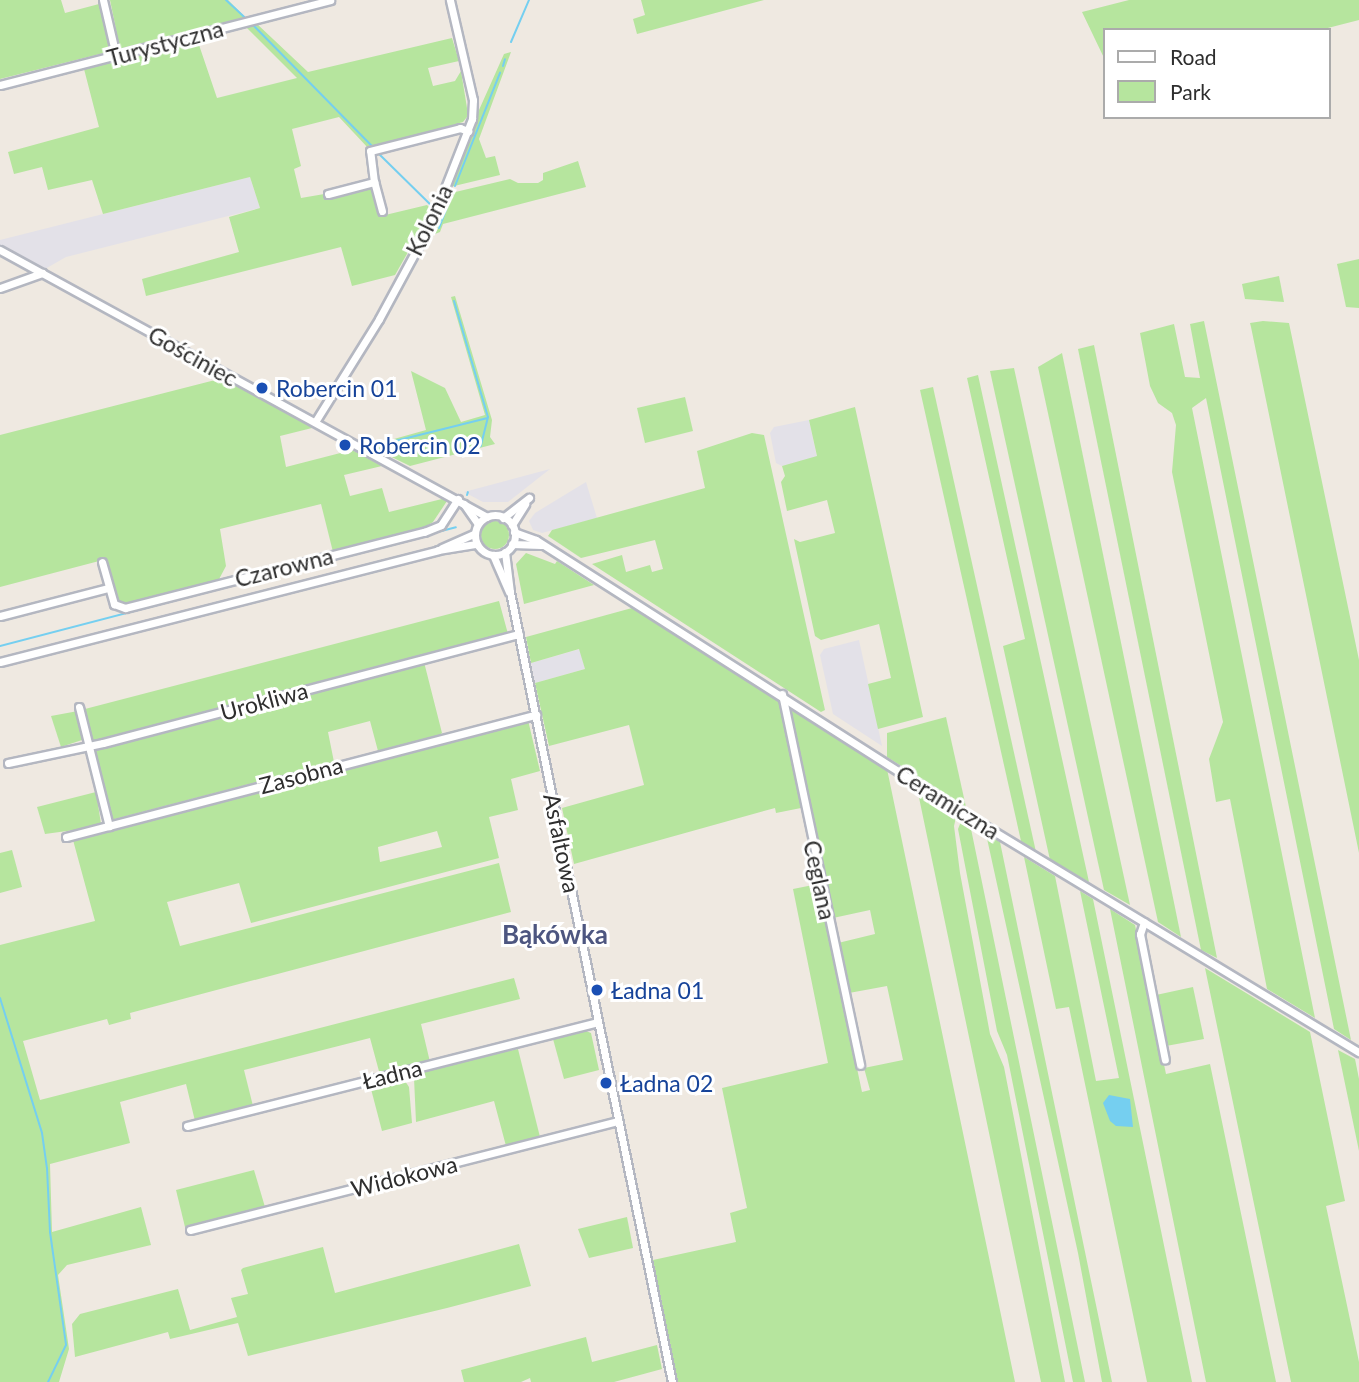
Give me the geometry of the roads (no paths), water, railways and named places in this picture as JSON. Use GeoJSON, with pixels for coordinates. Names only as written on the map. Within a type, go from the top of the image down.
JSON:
{"type":"FeatureCollection","features":[{"type":"Feature","properties":{"kind":"street"},"geometry":{"type":"LineString","coordinates":[[103,0],[117,56]]}},
{"type":"Feature","properties":{"kind":"street","name":"Turystyczna"},"geometry":{"type":"LineString","coordinates":[[0,85],[330,0]]}},
{"type":"Feature","properties":{"kind":"street","name":"Kolonia"},"geometry":{"type":"LineString","coordinates":[[315,422],[379,319],[432,221],[468,131],[473,100],[450,0]]}},
{"type":"Feature","properties":{"kind":"street"},"geometry":{"type":"LineString","coordinates":[[382,211],[369,155],[372,150],[460,128],[468,131]]}},
{"type":"Feature","properties":{"kind":"street"},"geometry":{"type":"LineString","coordinates":[[328,194],[374,182]]}},
{"type":"Feature","properties":{"kind":"street","name":"Gościniec"},"geometry":{"type":"LineString","coordinates":[[0,250],[487,517]]}},
{"type":"Feature","properties":{"kind":"street"},"geometry":{"type":"LineString","coordinates":[[0,288],[42,273]]}},
{"type":"Feature","properties":{"kind":"street"},"geometry":{"type":"LineString","coordinates":[[0,662],[438,550],[477,544],[493,555],[505,552],[512,544],[513,529],[529,498],[503,518],[487,517],[477,529],[438,550]]}},
{"type":"Feature","properties":{"kind":"street","name":"Gościniec"},"geometry":{"type":"LineString","coordinates":[[459,500],[477,529]]}},
{"type":"Feature","properties":{"kind":"street","name":"Czarowna"},"geometry":{"type":"LineString","coordinates":[[108,588],[114,604],[125,608],[424,532],[441,525],[459,500]]}},
{"type":"Feature","properties":{"kind":"street"},"geometry":{"type":"LineString","coordinates":[[503,518],[513,529]]}},
{"type":"Feature","properties":{"kind":"street"},"geometry":{"type":"LineString","coordinates":[[477,529],[477,544]]}},
{"type":"Feature","properties":{"kind":"street","name":"Ceramiczna"},"geometry":{"type":"LineString","coordinates":[[513,529],[782,694],[962,812],[1359,1052]]}},
{"type":"Feature","properties":{"kind":"street","name":"Ceramiczna"},"geometry":{"type":"LineString","coordinates":[[512,544],[542,545]]}},
{"type":"Feature","properties":{"kind":"street","name":"Asfaltowa"},"geometry":{"type":"LineString","coordinates":[[505,552],[510,592],[672,1382]]}},
{"type":"Feature","properties":{"kind":"street","name":"Asfaltowa"},"geometry":{"type":"LineString","coordinates":[[493,555],[510,592]]}},
{"type":"Feature","properties":{"kind":"street"},"geometry":{"type":"LineString","coordinates":[[0,616],[108,588],[102,562]]}},
{"type":"Feature","properties":{"kind":"street","name":"Urokliwa"},"geometry":{"type":"LineString","coordinates":[[8,763],[519,634]]}},
{"type":"Feature","properties":{"kind":"street","name":"Ceglana"},"geometry":{"type":"LineString","coordinates":[[782,694],[860,1065]]}},
{"type":"Feature","properties":{"kind":"street"},"geometry":{"type":"LineString","coordinates":[[79,707],[110,826]]}},
{"type":"Feature","properties":{"kind":"street","name":"Zasobna"},"geometry":{"type":"LineString","coordinates":[[66,837],[536,715]]}},
{"type":"Feature","properties":{"kind":"street"},"geometry":{"type":"LineString","coordinates":[[1144,922],[1140,933],[1165,1060]]}},
{"type":"Feature","properties":{"kind":"street","name":"Ładna"},"geometry":{"type":"LineString","coordinates":[[187,1126],[598,1022]]}},
{"type":"Feature","properties":{"kind":"street","name":"Widokowa"},"geometry":{"type":"LineString","coordinates":[[190,1230],[618,1121]]}},
{"type":"Feature","properties":{"kind":"water"},"geometry":{"type":"Polygon","coordinates":[[[1109,1095],[1130,1099],[1133,1127],[1116,1126],[1110,1121],[1103,1103],[1109,1095]]]}},
{"type":"Feature","properties":{"kind":"waterway"},"geometry":{"type":"LineString","coordinates":[[226,0],[244,17]]}},
{"type":"Feature","properties":{"kind":"waterway"},"geometry":{"type":"LineString","coordinates":[[511,42],[529,0]]}},
{"type":"Feature","properties":{"kind":"waterway"},"geometry":{"type":"LineString","coordinates":[[253,25],[372,146]]}},
{"type":"Feature","properties":{"kind":"waterway"},"geometry":{"type":"LineString","coordinates":[[503,66],[505,59]]}},
{"type":"Feature","properties":{"kind":"waterway"},"geometry":{"type":"LineString","coordinates":[[455,186],[500,73]]}},
{"type":"Feature","properties":{"kind":"waterway"},"geometry":{"type":"LineString","coordinates":[[378,153],[433,207]]}},
{"type":"Feature","properties":{"kind":"waterway"},"geometry":{"type":"LineString","coordinates":[[439,228],[451,196]]}},
{"type":"Feature","properties":{"kind":"waterway"},"geometry":{"type":"LineString","coordinates":[[454,301],[488,417],[481,446]]}},
{"type":"Feature","properties":{"kind":"waterway"},"geometry":{"type":"LineString","coordinates":[[375,446],[487,418]]}},
{"type":"Feature","properties":{"kind":"waterway"},"geometry":{"type":"LineString","coordinates":[[0,646],[456,527]]}},
{"type":"Feature","properties":{"kind":"waterway"},"geometry":{"type":"LineString","coordinates":[[0,998],[42,1133],[47,1168],[50,1232],[66,1345],[48,1382]]}},
{"type":"Feature","properties":{"kind":"place","name":"Robercin 01"},"geometry":{"type":"Point","coordinates":[262,388]}},
{"type":"Feature","properties":{"kind":"place","name":"Robercin 02"},"geometry":{"type":"Point","coordinates":[345,445]}},
{"type":"Feature","properties":{"kind":"place","name":"Ładna 01"},"geometry":{"type":"Point","coordinates":[597,990]}},
{"type":"Feature","properties":{"kind":"place","name":"Ładna 02"},"geometry":{"type":"Point","coordinates":[606,1083]}},
{"type":"Feature","properties":{"kind":"district","name":"Bąkówka"},"geometry":{"type":"Point","coordinates":[555,935]}}]}
